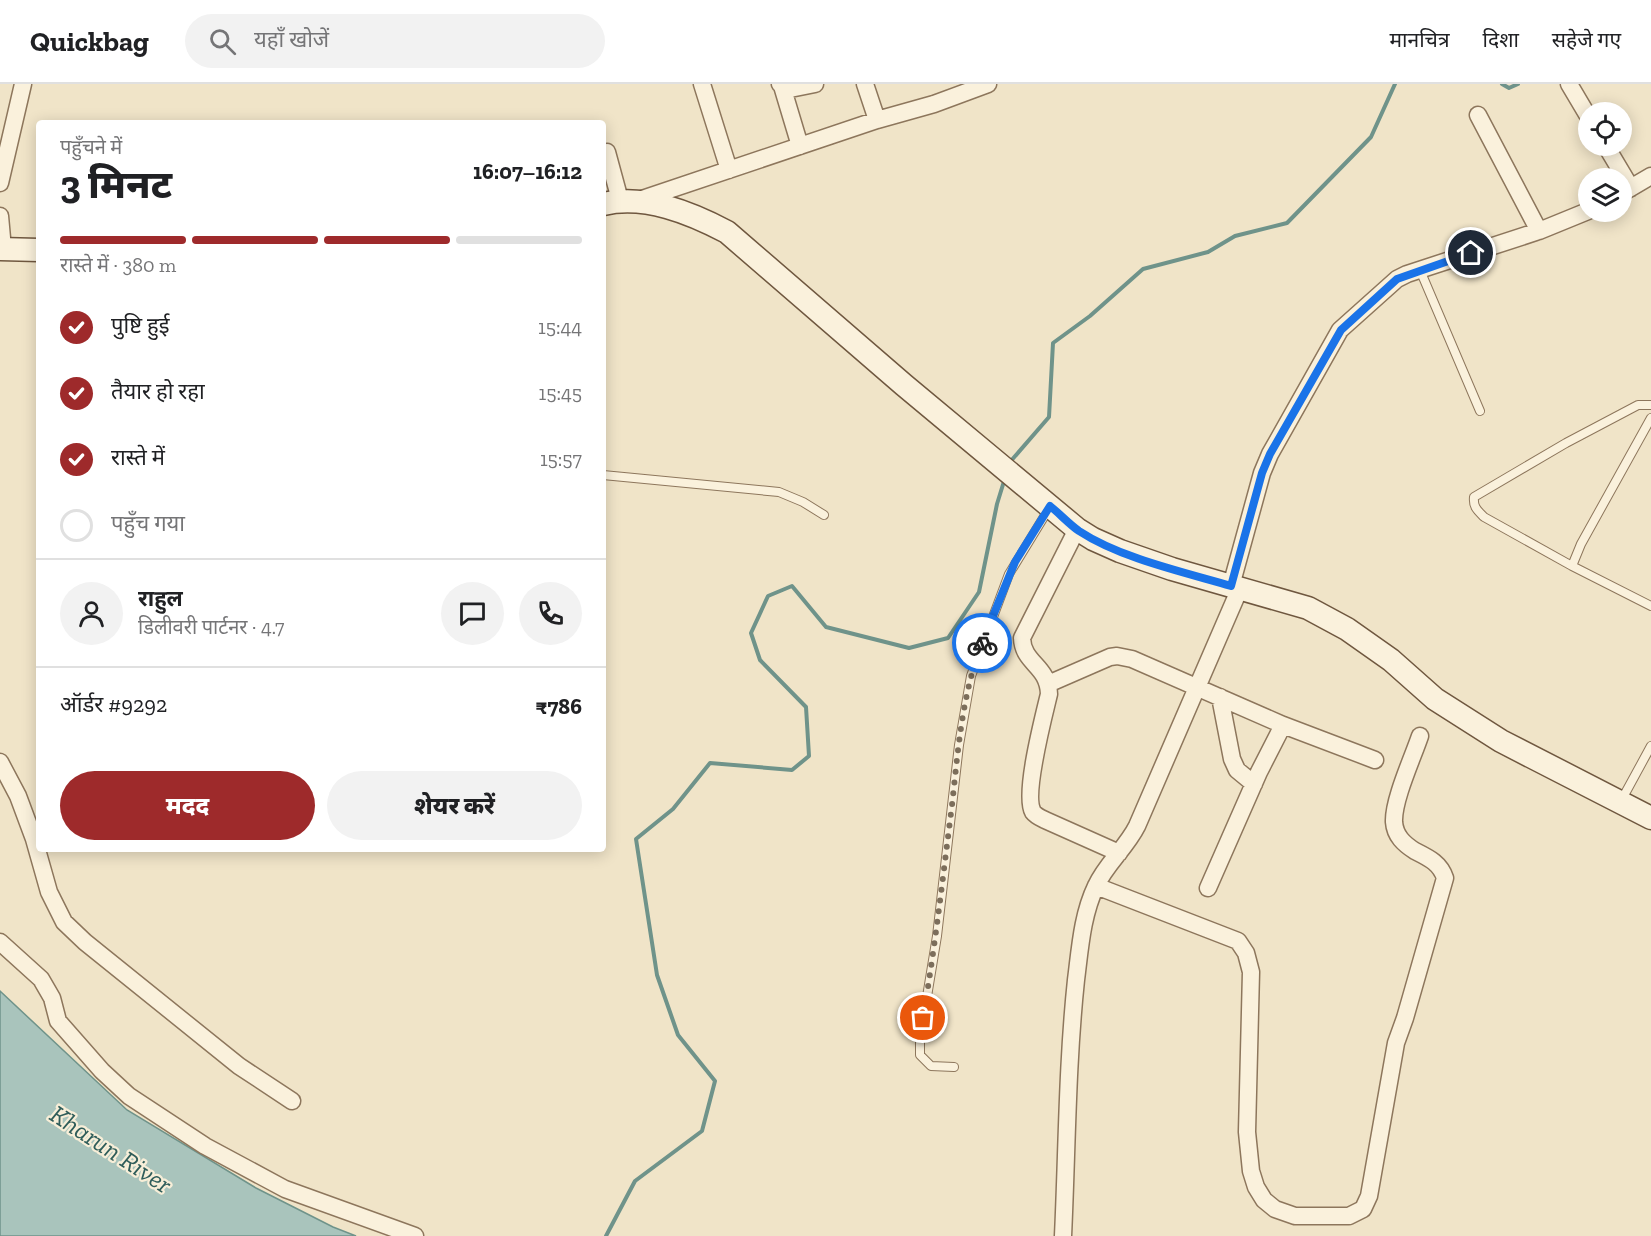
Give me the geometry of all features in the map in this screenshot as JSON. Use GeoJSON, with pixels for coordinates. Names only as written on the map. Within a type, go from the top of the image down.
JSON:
{"type":"FeatureCollection","features":[{"type":"Feature","properties":{"kind":"street"},"geometry":{"type":"LineString","coordinates":[[0,183],[23,84]]}},
{"type":"Feature","properties":{"kind":"street"},"geometry":{"type":"LineString","coordinates":[[702,84],[729,170]]}},
{"type":"Feature","properties":{"kind":"street"},"geometry":{"type":"LineString","coordinates":[[781,85],[790,89],[815,84]]}},
{"type":"Feature","properties":{"kind":"street"},"geometry":{"type":"LineString","coordinates":[[865,84],[877,120]]}},
{"type":"Feature","properties":{"kind":"street"},"geometry":{"type":"LineString","coordinates":[[619,202],[729,170],[877,120],[934,104],[988,84]]}},
{"type":"Feature","properties":{"kind":"street"},"geometry":{"type":"LineString","coordinates":[[1569,84],[1580,102]]}},
{"type":"Feature","properties":{"kind":"street"},"geometry":{"type":"LineString","coordinates":[[781,85],[800,146]]}},
{"type":"Feature","properties":{"kind":"street"},"geometry":{"type":"LineString","coordinates":[[1478,115],[1539,231]]}},
{"type":"Feature","properties":{"kind":"street"},"geometry":{"type":"LineString","coordinates":[[607,152],[619,202]]}},
{"type":"Feature","properties":{"kind":"street"},"geometry":{"type":"LineString","coordinates":[[1632,187],[1651,176]]}},
{"type":"Feature","properties":{"kind":"street"},"geometry":{"type":"LineString","coordinates":[[619,202],[679,211],[703,219],[727,232],[990,457],[1077,529],[1093,539],[1120,551],[1308,608],[1347,629],[1391,660],[1435,699],[1501,741],[1651,818]]}},
{"type":"Feature","properties":{"kind":"street"},"geometry":{"type":"LineString","coordinates":[[1063,1236],[1072,1015],[1081,938],[1096,886],[1129,842],[1198,686],[1236,587],[1262,473],[1270,454],[1341,330],[1397,279],[1539,231],[1578,215]]}},
{"type":"Feature","properties":{"kind":"street"},"geometry":{"type":"LineString","coordinates":[[0,216],[1,249],[36,250]]}},
{"type":"Feature","properties":{"kind":"street"},"geometry":{"type":"LineString","coordinates":[[1077,529],[1022,638],[1027,656],[1040,669],[1048,684],[1049,694],[1032,777],[1031,805],[1034,814],[1119,853]]}},
{"type":"Feature","properties":{"kind":"street"},"geometry":{"type":"LineString","coordinates":[[1048,684],[1110,657],[1132,659],[1283,725],[1375,760]]}},
{"type":"Feature","properties":{"kind":"street"},"geometry":{"type":"LineString","coordinates":[[1220,697],[1232,759],[1237,770],[1254,784]]}},
{"type":"Feature","properties":{"kind":"street"},"geometry":{"type":"LineString","coordinates":[[1208,888],[1283,725]]}},
{"type":"Feature","properties":{"kind":"street"},"geometry":{"type":"LineString","coordinates":[[1096,886],[1238,941],[1246,953],[1251,972],[1247,1132],[1251,1171],[1256,1187],[1264,1200],[1275,1209],[1296,1216],[1349,1216],[1363,1209],[1369,1196],[1393,1053],[1445,878],[1442,868],[1434,861],[1405,845],[1397,833],[1394,821],[1404,782],[1420,736]]}},
{"type":"Feature","properties":{"kind":"street"},"geometry":{"type":"LineString","coordinates":[[0,762],[18,796],[36,846]]}},
{"type":"Feature","properties":{"kind":"street"},"geometry":{"type":"LineString","coordinates":[[38,852],[49,892],[64,922],[85,942],[239,1066],[292,1101]]}},
{"type":"Feature","properties":{"kind":"street"},"geometry":{"type":"LineString","coordinates":[[0,942],[41,979],[52,998],[58,1021],[102,1071],[129,1096],[205,1146],[285,1189],[415,1236]]}},
{"type":"Feature","properties":{"kind":"lane"},"geometry":{"type":"LineString","coordinates":[[1420,270],[1480,411]]}},
{"type":"Feature","properties":{"kind":"lane"},"geometry":{"type":"LineString","coordinates":[[1651,405],[1638,405],[1566,443],[1474,497],[1473,504],[1484,517],[1572,566],[1651,606]]}},
{"type":"Feature","properties":{"kind":"lane"},"geometry":{"type":"LineString","coordinates":[[1572,566],[1581,544],[1651,418]]}},
{"type":"Feature","properties":{"kind":"lane"},"geometry":{"type":"LineString","coordinates":[[606,475],[779,492],[803,502],[824,515]]}},
{"type":"Feature","properties":{"kind":"lane"},"geometry":{"type":"LineString","coordinates":[[954,1067],[931,1066],[920,1055],[920,1039],[937,936],[959,745],[971,676],[1000,594],[1015,562],[1050,506]]}},
{"type":"Feature","properties":{"kind":"lane"},"geometry":{"type":"LineString","coordinates":[[1621,802],[1651,746]]}},
{"type":"Feature","properties":{"kind":"water","name":"Kharun River"},"geometry":{"type":"Polygon","coordinates":[[[0,991],[127,1110],[256,1188],[333,1227],[356,1236],[0,1236],[0,991]]]}},
{"type":"Feature","properties":{"kind":"waterway"},"geometry":{"type":"LineString","coordinates":[[1010,462],[1049,417],[1053,343],[1090,316],[1143,269],[1208,252],[1235,236],[1287,223],[1371,137],[1395,84]]}},
{"type":"Feature","properties":{"kind":"waterway"},"geometry":{"type":"LineString","coordinates":[[1502,84],[1509,88],[1518,84]]}},
{"type":"Feature","properties":{"kind":"waterway"},"geometry":{"type":"LineString","coordinates":[[606,1236],[635,1181],[702,1131],[715,1081],[678,1035],[657,975],[636,839],[673,809],[710,763],[792,770],[809,756],[806,707],[760,660],[751,633],[768,596],[792,586],[826,627],[909,648],[948,638],[979,592],[997,504],[1005,478]]}},
{"type":"Feature","properties":{"kind":"way so far"},"geometry":{"type":"LineString","coordinates":[[923,1018],[937,936],[959,745],[971,676],[982,643]]}},
{"type":"Feature","properties":{"kind":"route"},"geometry":{"type":"LineString","coordinates":[[982,643],[1009,574],[1050,506],[1077,529],[1120,551],[1231,586],[1262,473],[1270,454],[1341,330],[1397,279],[1471,253]]}}]}
